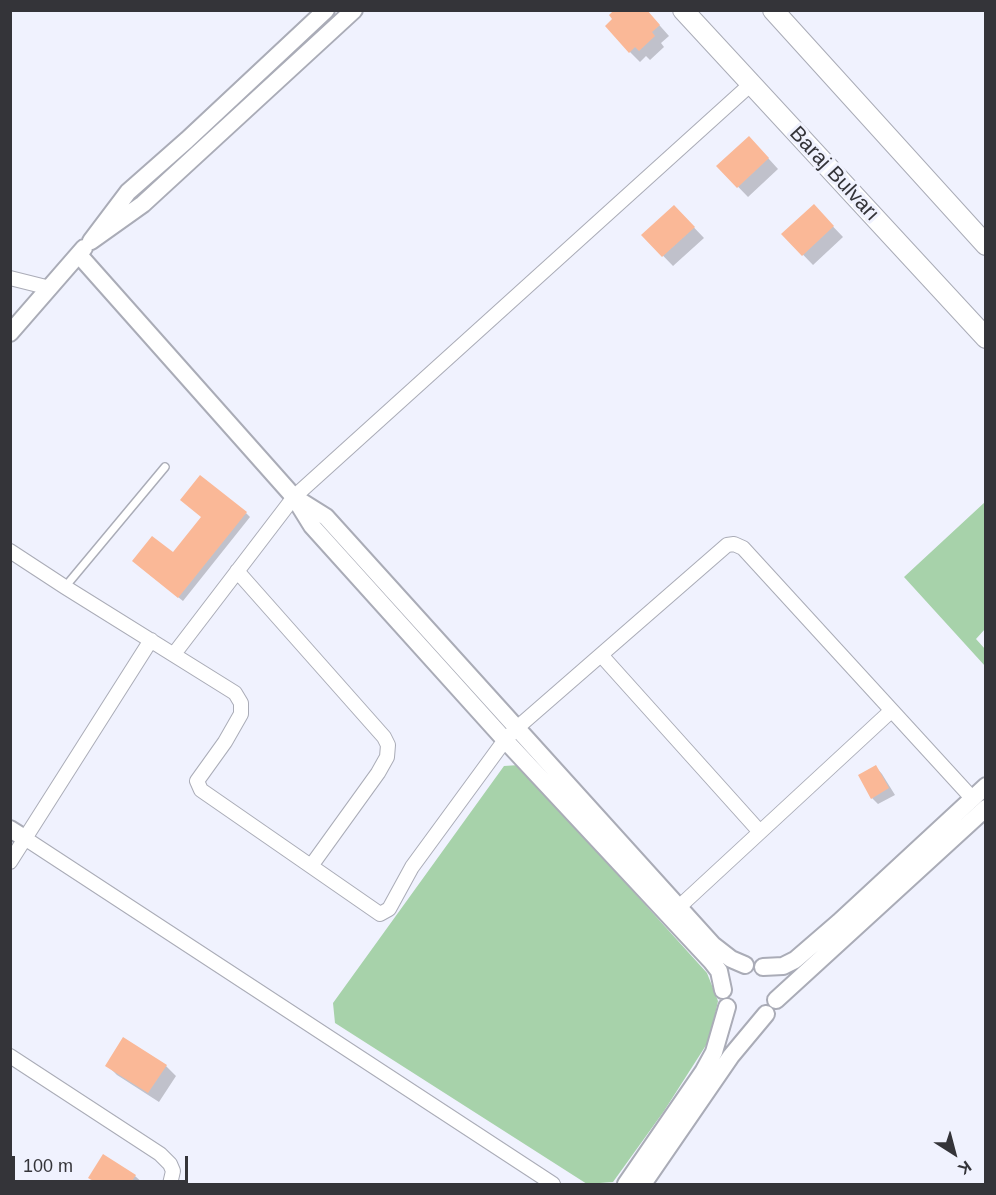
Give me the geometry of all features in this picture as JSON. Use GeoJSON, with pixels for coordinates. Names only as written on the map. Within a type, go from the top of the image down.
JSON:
{"type":"FeatureCollection","features":[{"type":"Feature","properties":{"kind":"main road","name":"Baraj Bulvarı"},"geometry":{"type":"LineString","coordinates":[[683,10],[986,338]]}},
{"type":"Feature","properties":{"kind":"main road"},"geometry":{"type":"LineString","coordinates":[[773,10],[986,245]]}},
{"type":"Feature","properties":{"kind":"street"},"geometry":{"type":"LineString","coordinates":[[10,333],[91,241],[128,192],[326,10]]}},
{"type":"Feature","properties":{"kind":"street"},"geometry":{"type":"LineString","coordinates":[[91,241],[143,204],[354,10]]}},
{"type":"Feature","properties":{"kind":"street"},"geometry":{"type":"LineString","coordinates":[[174,654],[294,497],[751,84]]}},
{"type":"Feature","properties":{"kind":"street"},"geometry":{"type":"LineString","coordinates":[[79,255],[294,497],[312,526],[712,962],[719,971],[725,999],[741,1017],[758,1018],[766,1014]]}},
{"type":"Feature","properties":{"kind":"street"},"geometry":{"type":"LineString","coordinates":[[10,278],[50,288]]}},
{"type":"Feature","properties":{"kind":"street"},"geometry":{"type":"LineString","coordinates":[[294,497],[326,517],[518,727],[712,945],[731,959],[763,967],[771,973],[778,991],[776,1000]]}},
{"type":"Feature","properties":{"kind":"street"},"geometry":{"type":"LineString","coordinates":[[10,550],[64,587],[235,693],[242,703],[240,714],[225,742],[197,781],[201,790],[380,914],[389,909],[412,867],[518,727],[727,545],[735,544],[743,548],[891,711],[979,803]]}},
{"type":"Feature","properties":{"kind":"street"},"geometry":{"type":"LineString","coordinates":[[237,571],[384,737],[388,745],[387,757],[378,773],[311,866]]}},
{"type":"Feature","properties":{"kind":"street"},"geometry":{"type":"LineString","coordinates":[[10,862],[151,640]]}},
{"type":"Feature","properties":{"kind":"street"},"geometry":{"type":"LineString","coordinates":[[601,655],[760,832]]}},
{"type":"Feature","properties":{"kind":"street"},"geometry":{"type":"LineString","coordinates":[[679,907],[891,711]]}},
{"type":"Feature","properties":{"kind":"street"},"geometry":{"type":"LineString","coordinates":[[643,1185],[731,1056],[776,1000],[979,803],[986,786]]}},
{"type":"Feature","properties":{"kind":"street"},"geometry":{"type":"LineString","coordinates":[[763,967],[783,966],[795,960],[979,803]]}},
{"type":"Feature","properties":{"kind":"street"},"geometry":{"type":"LineString","coordinates":[[10,829],[553,1185]]}},
{"type":"Feature","properties":{"kind":"street"},"geometry":{"type":"LineString","coordinates":[[626,1185],[703,1072],[714,1052],[729,974],[745,964]]}},
{"type":"Feature","properties":{"kind":"street"},"geometry":{"type":"LineString","coordinates":[[10,1056],[160,1154],[170,1164],[172,1171],[170,1185]]}},
{"type":"Feature","properties":{"kind":"lane"},"geometry":{"type":"LineString","coordinates":[[64,587],[165,467]]}},
{"type":"Feature","properties":{"kind":"green space"},"geometry":{"type":"Polygon","coordinates":[[[985,502],[985,629],[976,639],[985,649],[985,666],[904,577],[985,502]]]}},
{"type":"Feature","properties":{"kind":"green space"},"geometry":{"type":"Polygon","coordinates":[[[519,765],[707,973],[718,1001],[710,1039],[664,1111],[613,1182],[587,1184],[335,1023],[333,1003],[504,766],[519,765]]]}},
{"type":"Feature","properties":{"kind":"building"},"geometry":{"type":"Polygon","coordinates":[[[614,10],[647,10],[660,25],[652,32],[655,36],[639,51],[635,47],[629,53],[605,26],[612,19],[609,15],[614,10]]]}},
{"type":"Feature","properties":{"kind":"building"},"geometry":{"type":"Polygon","coordinates":[[[749,136],[769,158],[737,188],[716,166],[749,136]]]}},
{"type":"Feature","properties":{"kind":"building"},"geometry":{"type":"Polygon","coordinates":[[[814,204],[834,226],[802,256],[781,234],[814,204]]]}},
{"type":"Feature","properties":{"kind":"building"},"geometry":{"type":"Polygon","coordinates":[[[674,205],[695,227],[662,257],[641,235],[674,205]]]}},
{"type":"Feature","properties":{"kind":"building"},"geometry":{"type":"Polygon","coordinates":[[[200,475],[247,512],[178,598],[132,561],[152,536],[173,552],[201,517],[180,500],[200,475]]]}},
{"type":"Feature","properties":{"kind":"building"},"geometry":{"type":"Polygon","coordinates":[[[876,765],[889,788],[871,799],[858,775],[876,765]]]}},
{"type":"Feature","properties":{"kind":"building"},"geometry":{"type":"Polygon","coordinates":[[[123,1037],[167,1065],[148,1093],[105,1066],[123,1037]]]}},
{"type":"Feature","properties":{"kind":"building"},"geometry":{"type":"Polygon","coordinates":[[[103,1154],[136,1175],[130,1184],[99,1184],[88,1178],[103,1154]]]}}]}
